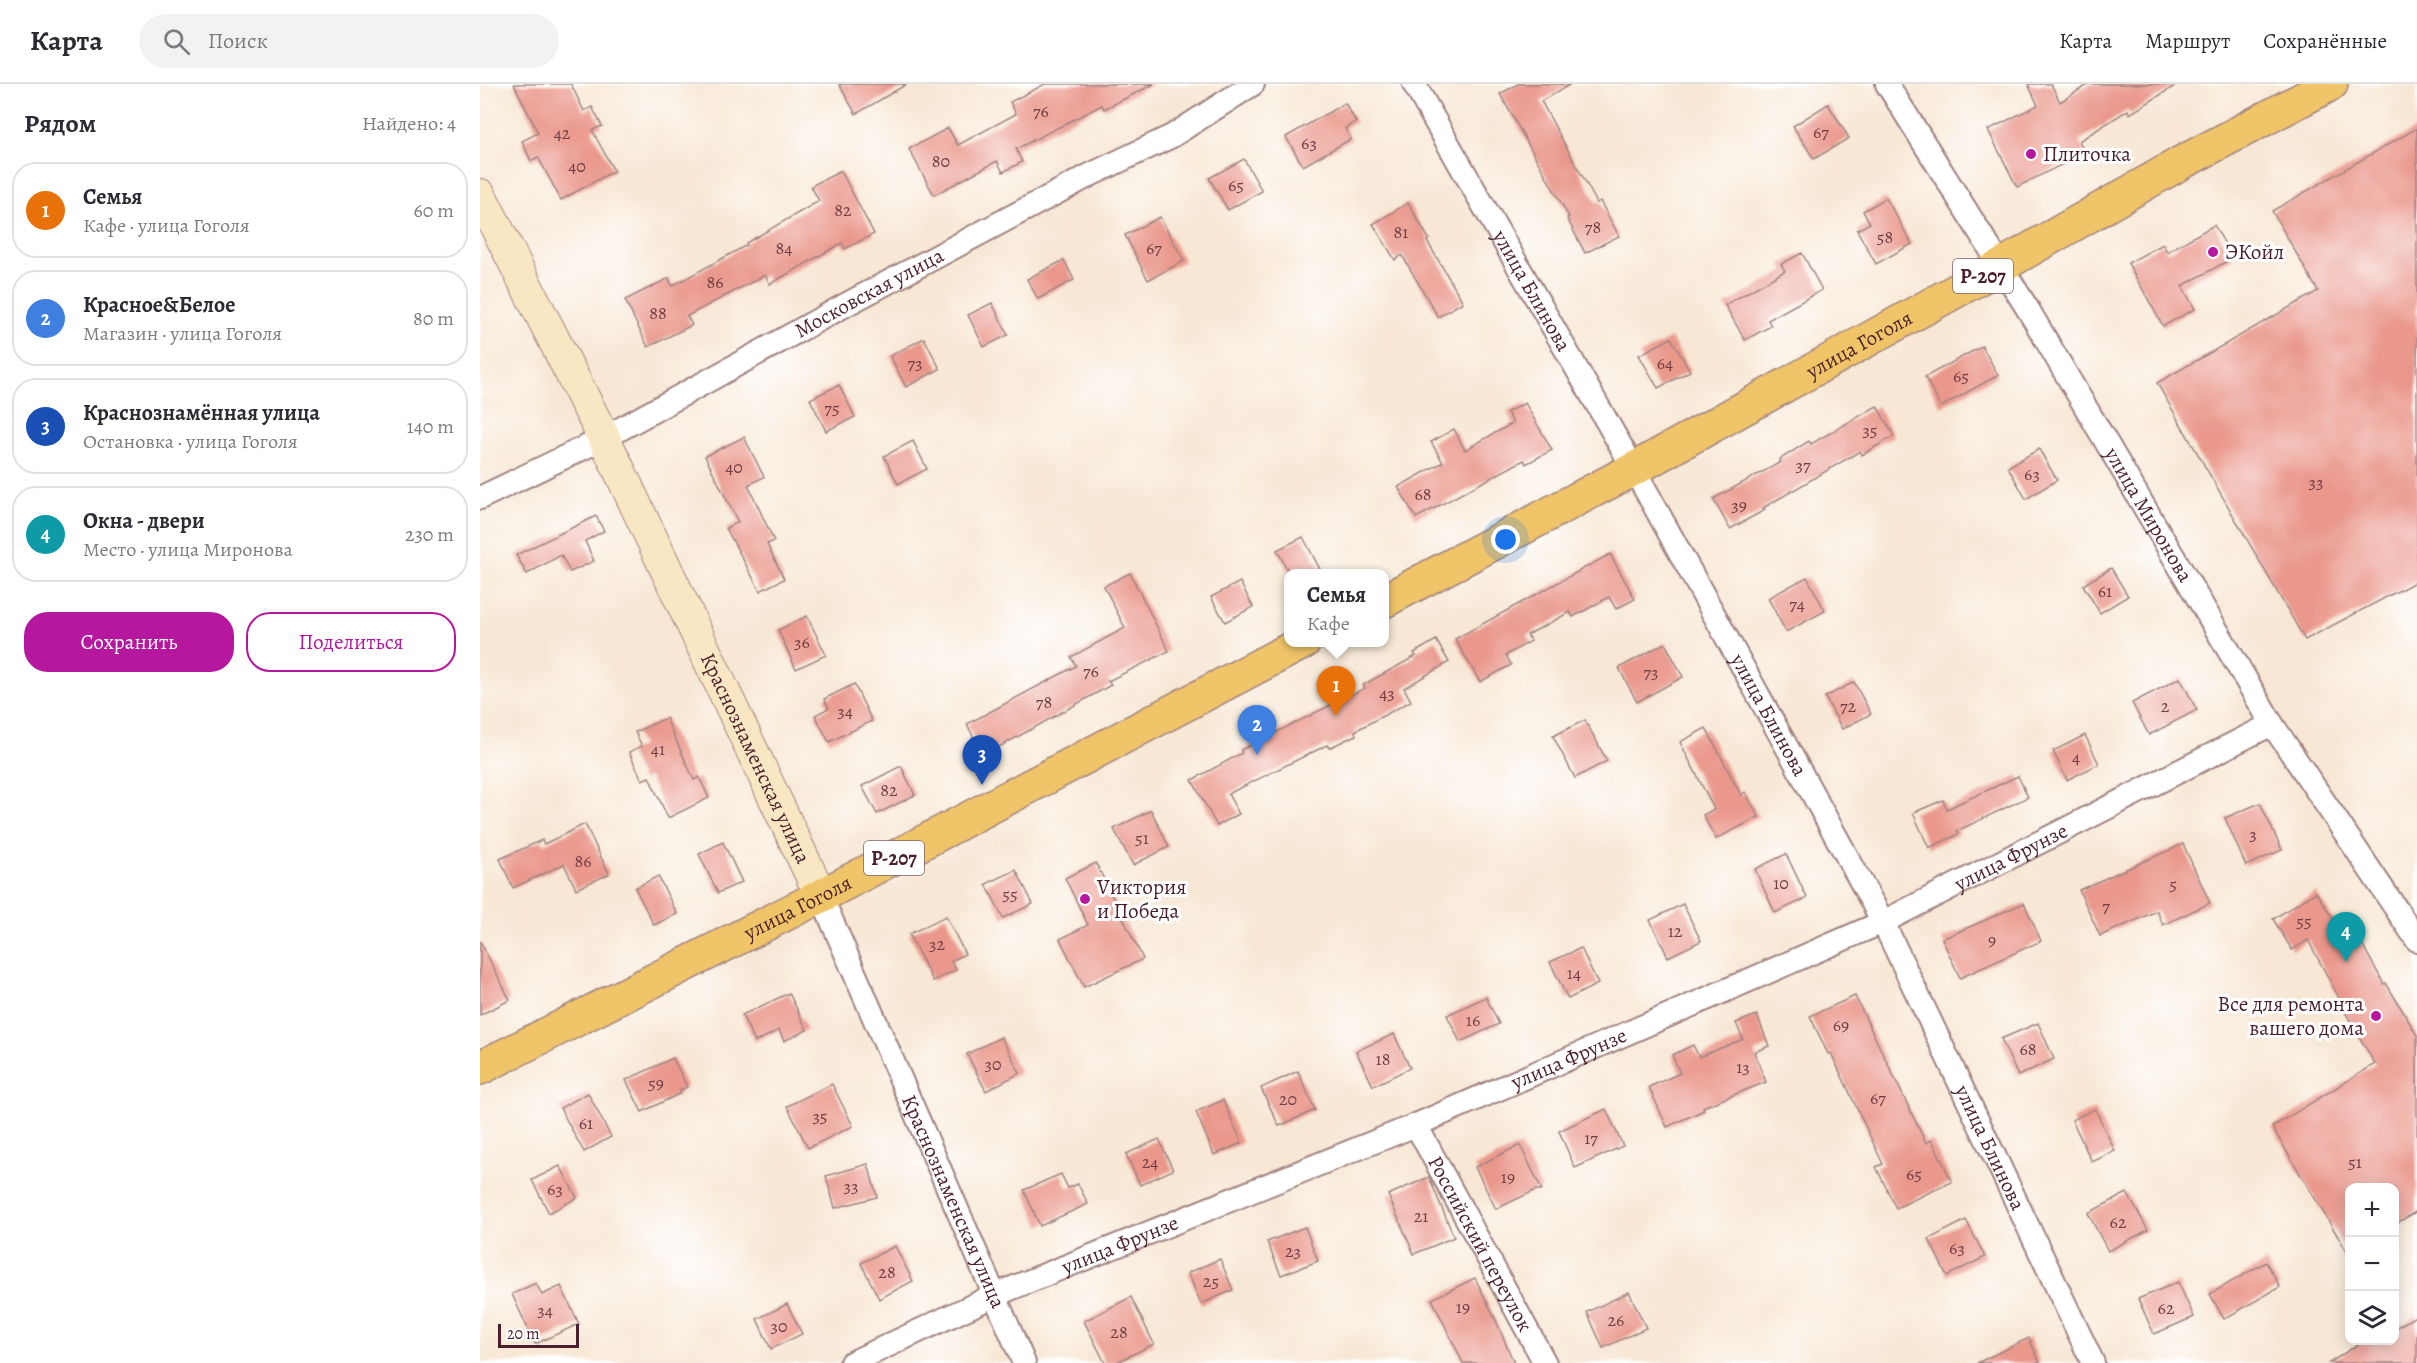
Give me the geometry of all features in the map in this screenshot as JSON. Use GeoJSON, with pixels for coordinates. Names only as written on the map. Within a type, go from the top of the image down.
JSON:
{"type":"FeatureCollection","features":[{"type":"Feature","properties":{"kind":"main road","name":"улица Гоголя"},"geometry":{"type":"LineString","coordinates":[[1389,598],[1634,469],[2001,266],[2179,164],[2331,84]]}},
{"type":"Feature","properties":{"kind":"main road","name":"улица Гоголя"},"geometry":{"type":"LineString","coordinates":[[480,1068],[821,896],[1294,647]]}},
{"type":"Feature","properties":{"kind":"street","name":"Московская улица"},"geometry":{"type":"LineString","coordinates":[[480,498],[604,438],[849,303],[1090,175],[1172,136],[1253,84]]}},
{"type":"Feature","properties":{"kind":"street","name":"улица Блинова"},"geometry":{"type":"LineString","coordinates":[[1414,84],[1634,469],[1883,922],[2093,1363]]}},
{"type":"Feature","properties":{"kind":"street","name":"улица Миронова"},"geometry":{"type":"LineString","coordinates":[[1887,84],[2001,266],[2272,724],[2417,940]]}},
{"type":"Feature","properties":{"kind":"street","name":"Краснознаменская улица"},"geometry":{"type":"LineString","coordinates":[[480,195],[604,438],[821,896],[1024,1363]]}},
{"type":"Feature","properties":{"kind":"street","name":"улица Фрунзе"},"geometry":{"type":"LineString","coordinates":[[851,1363],[995,1295],[1416,1125],[1883,922],[2272,724]]}},
{"type":"Feature","properties":{"kind":"street","name":"Российский переулок"},"geometry":{"type":"LineString","coordinates":[[1416,1125],[1545,1363]]}},
{"type":"Feature","properties":{"kind":"building"},"geometry":{"type":"Polygon","coordinates":[[[514,84],[571,84],[584,111],[592,107],[602,126],[592,130],[614,171],[561,200],[538,157],[531,161],[522,141],[538,133],[514,84]]]}},
{"type":"Feature","properties":{"kind":"building"},"geometry":{"type":"Polygon","coordinates":[[[839,84],[907,84],[856,114],[839,84]]]}},
{"type":"Feature","properties":{"kind":"building"},"geometry":{"type":"Polygon","coordinates":[[[1045,84],[1154,84],[1104,109],[1102,105],[1016,149],[1022,162],[1003,172],[997,161],[934,195],[909,149],[948,128],[958,145],[1016,114],[1010,102],[1045,84]]]}},
{"type":"Feature","properties":{"kind":"building"},"geometry":{"type":"Polygon","coordinates":[[[1518,84],[1571,84],[1541,101],[1597,203],[1600,201],[1619,236],[1585,253],[1567,218],[1569,217],[1500,94],[1518,84]]]}},
{"type":"Feature","properties":{"kind":"building"},"geometry":{"type":"Polygon","coordinates":[[[2028,84],[2051,84],[2060,102],[2089,84],[2178,84],[2130,114],[2128,110],[2079,141],[2085,153],[2017,187],[1988,130],[2038,105],[2028,84]]]}},
{"type":"Feature","properties":{"kind":"building"},"geometry":{"type":"Polygon","coordinates":[[[1345,103],[1356,122],[1345,128],[1351,139],[1303,166],[1286,137],[1345,103]]]}},
{"type":"Feature","properties":{"kind":"building"},"geometry":{"type":"Polygon","coordinates":[[[1828,104],[1849,138],[1814,159],[1793,126],[1828,104]]]}},
{"type":"Feature","properties":{"kind":"building"},"geometry":{"type":"Polygon","coordinates":[[[2417,128],[2417,581],[2305,640],[2157,383],[2318,291],[2272,211],[2417,128]]]}},
{"type":"Feature","properties":{"kind":"building"},"geometry":{"type":"Polygon","coordinates":[[[1244,159],[1262,191],[1228,210],[1209,178],[1244,159]]]}},
{"type":"Feature","properties":{"kind":"building"},"geometry":{"type":"Polygon","coordinates":[[[841,171],[874,234],[845,249],[842,243],[770,284],[765,275],[687,316],[692,325],[648,347],[625,300],[669,278],[672,286],[747,245],[746,243],[819,201],[811,186],[841,171]]]}},
{"type":"Feature","properties":{"kind":"building"},"geometry":{"type":"Polygon","coordinates":[[[1886,198],[1912,244],[1876,264],[1857,230],[1870,223],[1863,211],[1886,198]]]}},
{"type":"Feature","properties":{"kind":"building"},"geometry":{"type":"Polygon","coordinates":[[[1408,203],[1429,239],[1427,241],[1463,302],[1438,317],[1402,255],[1395,260],[1373,224],[1408,203]]]}},
{"type":"Feature","properties":{"kind":"building"},"geometry":{"type":"Polygon","coordinates":[[[1160,217],[1184,261],[1148,280],[1125,235],[1160,217]]]}},
{"type":"Feature","properties":{"kind":"building"},"geometry":{"type":"Polygon","coordinates":[[[2214,225],[2233,258],[2182,286],[2195,309],[2163,326],[2128,263],[2163,244],[2167,252],[2214,225]]]}},
{"type":"Feature","properties":{"kind":"building"},"geometry":{"type":"Polygon","coordinates":[[[1802,253],[1822,290],[1768,320],[1771,326],[1745,340],[1725,305],[1785,271],[1781,264],[1802,253]]]}},
{"type":"Feature","properties":{"kind":"building"},"geometry":{"type":"Polygon","coordinates":[[[1064,260],[1074,280],[1038,299],[1027,279],[1064,260]]]}},
{"type":"Feature","properties":{"kind":"building"},"geometry":{"type":"Polygon","coordinates":[[[992,303],[1008,335],[984,347],[968,315],[992,303]]]}},
{"type":"Feature","properties":{"kind":"building"},"geometry":{"type":"Polygon","coordinates":[[[924,338],[940,369],[906,387],[890,356],[924,338]]]}},
{"type":"Feature","properties":{"kind":"building"},"geometry":{"type":"Polygon","coordinates":[[[1671,338],[1690,371],[1658,388],[1639,355],[1671,338]]]}},
{"type":"Feature","properties":{"kind":"building"},"geometry":{"type":"Polygon","coordinates":[[[1982,346],[1998,375],[1941,407],[1925,377],[1982,346]]]}},
{"type":"Feature","properties":{"kind":"building"},"geometry":{"type":"Polygon","coordinates":[[[839,385],[855,417],[826,431],[810,399],[839,385]]]}},
{"type":"Feature","properties":{"kind":"building"},"geometry":{"type":"Polygon","coordinates":[[[1525,403],[1552,450],[1526,464],[1524,460],[1416,518],[1398,487],[1443,462],[1431,442],[1454,429],[1465,450],[1513,423],[1507,412],[1525,403]]]}},
{"type":"Feature","properties":{"kind":"building"},"geometry":{"type":"Polygon","coordinates":[[[1877,406],[1894,436],[1862,455],[1860,451],[1730,529],[1713,499],[1781,462],[1780,459],[1809,441],[1811,444],[1877,406]]]}},
{"type":"Feature","properties":{"kind":"building"},"geometry":{"type":"Polygon","coordinates":[[[744,437],[764,477],[748,485],[774,541],[767,544],[784,579],[760,591],[726,528],[738,522],[705,456],[744,437]]]}},
{"type":"Feature","properties":{"kind":"building"},"geometry":{"type":"Polygon","coordinates":[[[913,441],[927,469],[898,484],[884,456],[913,441]]]}},
{"type":"Feature","properties":{"kind":"building"},"geometry":{"type":"Polygon","coordinates":[[[2039,449],[2057,480],[2026,499],[2008,467],[2039,449]]]}},
{"type":"Feature","properties":{"kind":"building"},"geometry":{"type":"Polygon","coordinates":[[[596,516],[604,531],[585,541],[594,561],[570,572],[561,555],[527,574],[516,555],[596,516]]]}},
{"type":"Feature","properties":{"kind":"building"},"geometry":{"type":"Polygon","coordinates":[[[1303,537],[1320,569],[1287,569],[1277,550],[1303,537]]]}},
{"type":"Feature","properties":{"kind":"building"},"geometry":{"type":"Polygon","coordinates":[[[1610,554],[1635,599],[1616,609],[1609,597],[1573,617],[1570,612],[1527,635],[1531,641],[1506,655],[1511,665],[1480,682],[1455,639],[1610,554]]]}},
{"type":"Feature","properties":{"kind":"building"},"geometry":{"type":"Polygon","coordinates":[[[2111,568],[2128,596],[2100,613],[2083,585],[2111,568]]]}},
{"type":"Feature","properties":{"kind":"building"},"geometry":{"type":"Polygon","coordinates":[[[1130,573],[1169,651],[1108,681],[1111,685],[983,756],[967,724],[1076,666],[1071,657],[1125,628],[1104,586],[1130,573]]]}},
{"type":"Feature","properties":{"kind":"building"},"geometry":{"type":"Polygon","coordinates":[[[1807,577],[1825,611],[1786,632],[1768,598],[1807,577]]]}},
{"type":"Feature","properties":{"kind":"building"},"geometry":{"type":"Polygon","coordinates":[[[1240,582],[1253,607],[1225,622],[1211,597],[1240,582]]]}},
{"type":"Feature","properties":{"kind":"building"},"geometry":{"type":"Polygon","coordinates":[[[807,616],[826,655],[796,669],[778,630],[807,616]]]}},
{"type":"Feature","properties":{"kind":"building"},"geometry":{"type":"Polygon","coordinates":[[[1436,640],[1449,662],[1404,688],[1411,701],[1355,731],[1356,735],[1329,748],[1327,745],[1228,794],[1239,814],[1217,826],[1192,780],[1242,753],[1241,750],[1365,688],[1363,685],[1416,656],[1414,653],[1436,640]]]}},
{"type":"Feature","properties":{"kind":"building"},"geometry":{"type":"Polygon","coordinates":[[[1665,643],[1683,677],[1637,702],[1619,668],[1665,643]]]}},
{"type":"Feature","properties":{"kind":"building"},"geometry":{"type":"Polygon","coordinates":[[[2180,678],[2197,710],[2149,735],[2132,703],[2180,678]]]}},
{"type":"Feature","properties":{"kind":"building"},"geometry":{"type":"Polygon","coordinates":[[[1854,682],[1871,714],[1842,729],[1825,697],[1854,682]]]}},
{"type":"Feature","properties":{"kind":"building"},"geometry":{"type":"Polygon","coordinates":[[[854,684],[872,721],[829,742],[815,715],[829,708],[824,699],[854,684]]]}},
{"type":"Feature","properties":{"kind":"building"},"geometry":{"type":"Polygon","coordinates":[[[666,718],[694,780],[699,777],[709,798],[668,818],[649,777],[642,780],[629,752],[642,746],[635,732],[666,718]]]}},
{"type":"Feature","properties":{"kind":"building"},"geometry":{"type":"Polygon","coordinates":[[[1585,720],[1607,761],[1575,778],[1553,736],[1585,720]]]}},
{"type":"Feature","properties":{"kind":"building"},"geometry":{"type":"Polygon","coordinates":[[[1706,728],[1741,795],[1745,792],[1759,817],[1716,839],[1703,815],[1714,809],[1680,742],[1706,728]]]}},
{"type":"Feature","properties":{"kind":"building"},"geometry":{"type":"Polygon","coordinates":[[[2085,735],[2099,764],[2067,780],[2053,751],[2085,735]]]}},
{"type":"Feature","properties":{"kind":"building"},"geometry":{"type":"Polygon","coordinates":[[[901,766],[915,795],[877,814],[862,786],[901,766]]]}},
{"type":"Feature","properties":{"kind":"building"},"geometry":{"type":"Polygon","coordinates":[[[2018,776],[2028,797],[1957,831],[1959,834],[1929,848],[1913,813],[1943,800],[1947,809],[2018,776]]]}},
{"type":"Feature","properties":{"kind":"building"},"geometry":{"type":"Polygon","coordinates":[[[2260,803],[2282,850],[2246,866],[2225,818],[2260,803]]]}},
{"type":"Feature","properties":{"kind":"building"},"geometry":{"type":"Polygon","coordinates":[[[1151,810],[1169,847],[1133,865],[1114,829],[1151,810]]]}},
{"type":"Feature","properties":{"kind":"building"},"geometry":{"type":"Polygon","coordinates":[[[585,824],[609,874],[576,889],[564,864],[513,888],[500,859],[542,840],[544,844],[585,824]]]}},
{"type":"Feature","properties":{"kind":"building"},"geometry":{"type":"Polygon","coordinates":[[[723,842],[742,882],[718,893],[699,854],[723,842]]]}},
{"type":"Feature","properties":{"kind":"building"},"geometry":{"type":"Polygon","coordinates":[[[2183,844],[2210,903],[2163,925],[2157,911],[2100,936],[2079,890],[2183,844]]]}},
{"type":"Feature","properties":{"kind":"building"},"geometry":{"type":"Polygon","coordinates":[[[1786,854],[1807,898],[1775,913],[1755,869],[1786,854]]]}},
{"type":"Feature","properties":{"kind":"building"},"geometry":{"type":"Polygon","coordinates":[[[1096,863],[1143,959],[1084,987],[1060,939],[1088,925],[1065,878],[1096,863]]]}},
{"type":"Feature","properties":{"kind":"building"},"geometry":{"type":"Polygon","coordinates":[[[1016,870],[1033,904],[1003,918],[986,884],[1016,870]]]}},
{"type":"Feature","properties":{"kind":"building"},"geometry":{"type":"Polygon","coordinates":[[[658,876],[677,914],[654,925],[635,888],[658,876]]]}},
{"type":"Feature","properties":{"kind":"building"},"geometry":{"type":"Polygon","coordinates":[[[2316,892],[2346,939],[2356,933],[2384,984],[2386,983],[2417,1035],[2417,1211],[2399,1222],[2399,1183],[2345,1183],[2345,1248],[2272,1127],[2375,1064],[2308,940],[2292,950],[2273,919],[2316,892]]]}},
{"type":"Feature","properties":{"kind":"building"},"geometry":{"type":"Polygon","coordinates":[[[2024,903],[2041,941],[1960,978],[1942,939],[2024,903]]]}},
{"type":"Feature","properties":{"kind":"building"},"geometry":{"type":"Polygon","coordinates":[[[1683,904],[1701,941],[1668,957],[1650,920],[1683,904]]]}},
{"type":"Feature","properties":{"kind":"building"},"geometry":{"type":"Polygon","coordinates":[[[946,916],[965,954],[951,961],[956,970],[933,981],[909,934],[946,916]]]}},
{"type":"Feature","properties":{"kind":"building"},"geometry":{"type":"Polygon","coordinates":[[[480,941],[510,1000],[480,1015],[480,941]]]}},
{"type":"Feature","properties":{"kind":"building"},"geometry":{"type":"Polygon","coordinates":[[[1581,948],[1598,984],[1568,999],[1550,962],[1581,948]]]}},
{"type":"Feature","properties":{"kind":"building"},"geometry":{"type":"Polygon","coordinates":[[[789,993],[807,1030],[784,1041],[779,1030],[755,1042],[742,1015],[789,993]]]}},
{"type":"Feature","properties":{"kind":"building"},"geometry":{"type":"Polygon","coordinates":[[[1855,996],[1926,1143],[1932,1140],[1952,1182],[1896,1208],[1876,1167],[1883,1164],[1831,1053],[1828,1054],[1810,1016],[1855,996]]]}},
{"type":"Feature","properties":{"kind":"building"},"geometry":{"type":"Polygon","coordinates":[[[1486,997],[1499,1024],[1460,1042],[1447,1015],[1486,997]]]}},
{"type":"Feature","properties":{"kind":"building"},"geometry":{"type":"Polygon","coordinates":[[[1757,1015],[1769,1046],[1754,1052],[1766,1082],[1703,1107],[1704,1110],[1667,1127],[1649,1087],[1680,1073],[1672,1055],[1693,1045],[1699,1057],[1743,1039],[1736,1023],[1757,1015]]]}},
{"type":"Feature","properties":{"kind":"building"},"geometry":{"type":"Polygon","coordinates":[[[2038,1023],[2054,1059],[2018,1076],[2001,1039],[2038,1023]]]}},
{"type":"Feature","properties":{"kind":"building"},"geometry":{"type":"Polygon","coordinates":[[[1394,1034],[1410,1068],[1373,1086],[1356,1051],[1394,1034]]]}},
{"type":"Feature","properties":{"kind":"building"},"geometry":{"type":"Polygon","coordinates":[[[1001,1037],[1020,1073],[986,1091],[967,1054],[1001,1037]]]}},
{"type":"Feature","properties":{"kind":"building"},"geometry":{"type":"Polygon","coordinates":[[[673,1058],[687,1087],[680,1090],[681,1093],[642,1112],[626,1080],[673,1058]]]}},
{"type":"Feature","properties":{"kind":"building"},"geometry":{"type":"Polygon","coordinates":[[[1298,1071],[1315,1110],[1279,1126],[1261,1088],[1298,1071]]]}},
{"type":"Feature","properties":{"kind":"building"},"geometry":{"type":"Polygon","coordinates":[[[832,1084],[853,1126],[808,1148],[787,1106],[832,1084]]]}},
{"type":"Feature","properties":{"kind":"building"},"geometry":{"type":"Polygon","coordinates":[[[588,1093],[611,1137],[584,1152],[560,1108],[588,1093]]]}},
{"type":"Feature","properties":{"kind":"building"},"geometry":{"type":"Polygon","coordinates":[[[1223,1100],[1242,1143],[1214,1155],[1196,1112],[1223,1100]]]}},
{"type":"Feature","properties":{"kind":"building"},"geometry":{"type":"Polygon","coordinates":[[[1606,1109],[1623,1146],[1575,1168],[1559,1131],[1606,1109]]]}},
{"type":"Feature","properties":{"kind":"building"},"geometry":{"type":"Polygon","coordinates":[[[2095,1109],[2115,1151],[2092,1162],[2072,1120],[2095,1109]]]}},
{"type":"Feature","properties":{"kind":"building"},"geometry":{"type":"Polygon","coordinates":[[[1159,1139],[1173,1170],[1140,1185],[1126,1154],[1159,1139]]]}},
{"type":"Feature","properties":{"kind":"building"},"geometry":{"type":"Polygon","coordinates":[[[1520,1145],[1542,1190],[1536,1190],[1496,1209],[1475,1167],[1520,1145]]]}},
{"type":"Feature","properties":{"kind":"building"},"geometry":{"type":"Polygon","coordinates":[[[868,1164],[877,1197],[835,1208],[826,1176],[868,1164]]]}},
{"type":"Feature","properties":{"kind":"building"},"geometry":{"type":"Polygon","coordinates":[[[560,1166],[577,1198],[549,1213],[532,1180],[560,1166]]]}},
{"type":"Feature","properties":{"kind":"building"},"geometry":{"type":"Polygon","coordinates":[[[1061,1174],[1068,1188],[1078,1184],[1088,1204],[1040,1226],[1024,1190],[1061,1174]]]}},
{"type":"Feature","properties":{"kind":"building"},"geometry":{"type":"Polygon","coordinates":[[[1429,1177],[1454,1237],[1414,1254],[1388,1195],[1429,1177]]]}},
{"type":"Feature","properties":{"kind":"building"},"geometry":{"type":"Polygon","coordinates":[[[2127,1193],[2148,1230],[2108,1251],[2088,1213],[2127,1193]]]}},
{"type":"Feature","properties":{"kind":"building"},"geometry":{"type":"Polygon","coordinates":[[[1966,1220],[1985,1257],[1947,1276],[1929,1239],[1966,1220]]]}},
{"type":"Feature","properties":{"kind":"building"},"geometry":{"type":"Polygon","coordinates":[[[1305,1227],[1318,1261],[1281,1275],[1267,1242],[1305,1227]]]}},
{"type":"Feature","properties":{"kind":"building"},"geometry":{"type":"Polygon","coordinates":[[[895,1246],[913,1281],[879,1299],[861,1263],[895,1246]]]}},
{"type":"Feature","properties":{"kind":"building"},"geometry":{"type":"Polygon","coordinates":[[[1220,1259],[1233,1290],[1201,1304],[1188,1273],[1220,1259]]]}},
{"type":"Feature","properties":{"kind":"building"},"geometry":{"type":"Polygon","coordinates":[[[2266,1262],[2280,1287],[2224,1319],[2210,1294],[2266,1262]]]}},
{"type":"Feature","properties":{"kind":"building"},"geometry":{"type":"Polygon","coordinates":[[[1475,1278],[1514,1363],[1463,1363],[1432,1299],[1475,1278]]]}},
{"type":"Feature","properties":{"kind":"building"},"geometry":{"type":"Polygon","coordinates":[[[2178,1282],[2194,1317],[2154,1334],[2138,1299],[2178,1282]]]}},
{"type":"Feature","properties":{"kind":"building"},"geometry":{"type":"Polygon","coordinates":[[[536,1283],[542,1295],[561,1286],[579,1324],[535,1344],[512,1294],[536,1283]]]}},
{"type":"Feature","properties":{"kind":"building"},"geometry":{"type":"Polygon","coordinates":[[[1629,1292],[1646,1328],[1603,1348],[1587,1312],[1629,1292]]]}},
{"type":"Feature","properties":{"kind":"building"},"geometry":{"type":"Polygon","coordinates":[[[1131,1297],[1154,1344],[1115,1363],[1105,1363],[1084,1321],[1131,1297]]]}},
{"type":"Feature","properties":{"kind":"building"},"geometry":{"type":"Polygon","coordinates":[[[787,1304],[802,1334],[771,1349],[757,1319],[787,1304]]]}},
{"type":"Feature","properties":{"kind":"building"},"geometry":{"type":"Polygon","coordinates":[[[2417,1315],[2417,1363],[2329,1363],[2357,1345],[2399,1345],[2399,1326],[2417,1315]]]}},
{"type":"Feature","properties":{"kind":"building"},"geometry":{"type":"Polygon","coordinates":[[[2029,1338],[2040,1363],[1977,1363],[2029,1338]]]}},
{"type":"Feature","properties":{"kind":"place","name":"Плиточка"},"geometry":{"type":"Point","coordinates":[2031,154]}},
{"type":"Feature","properties":{"kind":"place","name":"ЭКойл"},"geometry":{"type":"Point","coordinates":[2213,252]}},
{"type":"Feature","properties":{"kind":"place","name":"Семья"},"geometry":{"type":"Point","coordinates":[1336,716]}},
{"type":"Feature","properties":{"kind":"place","name":"Красное&Белое"},"geometry":{"type":"Point","coordinates":[1257,755]}},
{"type":"Feature","properties":{"kind":"place","name":"Краснознамённая улица"},"geometry":{"type":"Point","coordinates":[982,785]}},
{"type":"Feature","properties":{"kind":"place","name":"Vиктория и Победа"},"geometry":{"type":"Point","coordinates":[1085,899]}},
{"type":"Feature","properties":{"kind":"place","name":"Окна - двери"},"geometry":{"type":"Point","coordinates":[2346,962]}},
{"type":"Feature","properties":{"kind":"place","name":"Все для ремонта вашего дома"},"geometry":{"type":"Point","coordinates":[2376,1016]}}]}
